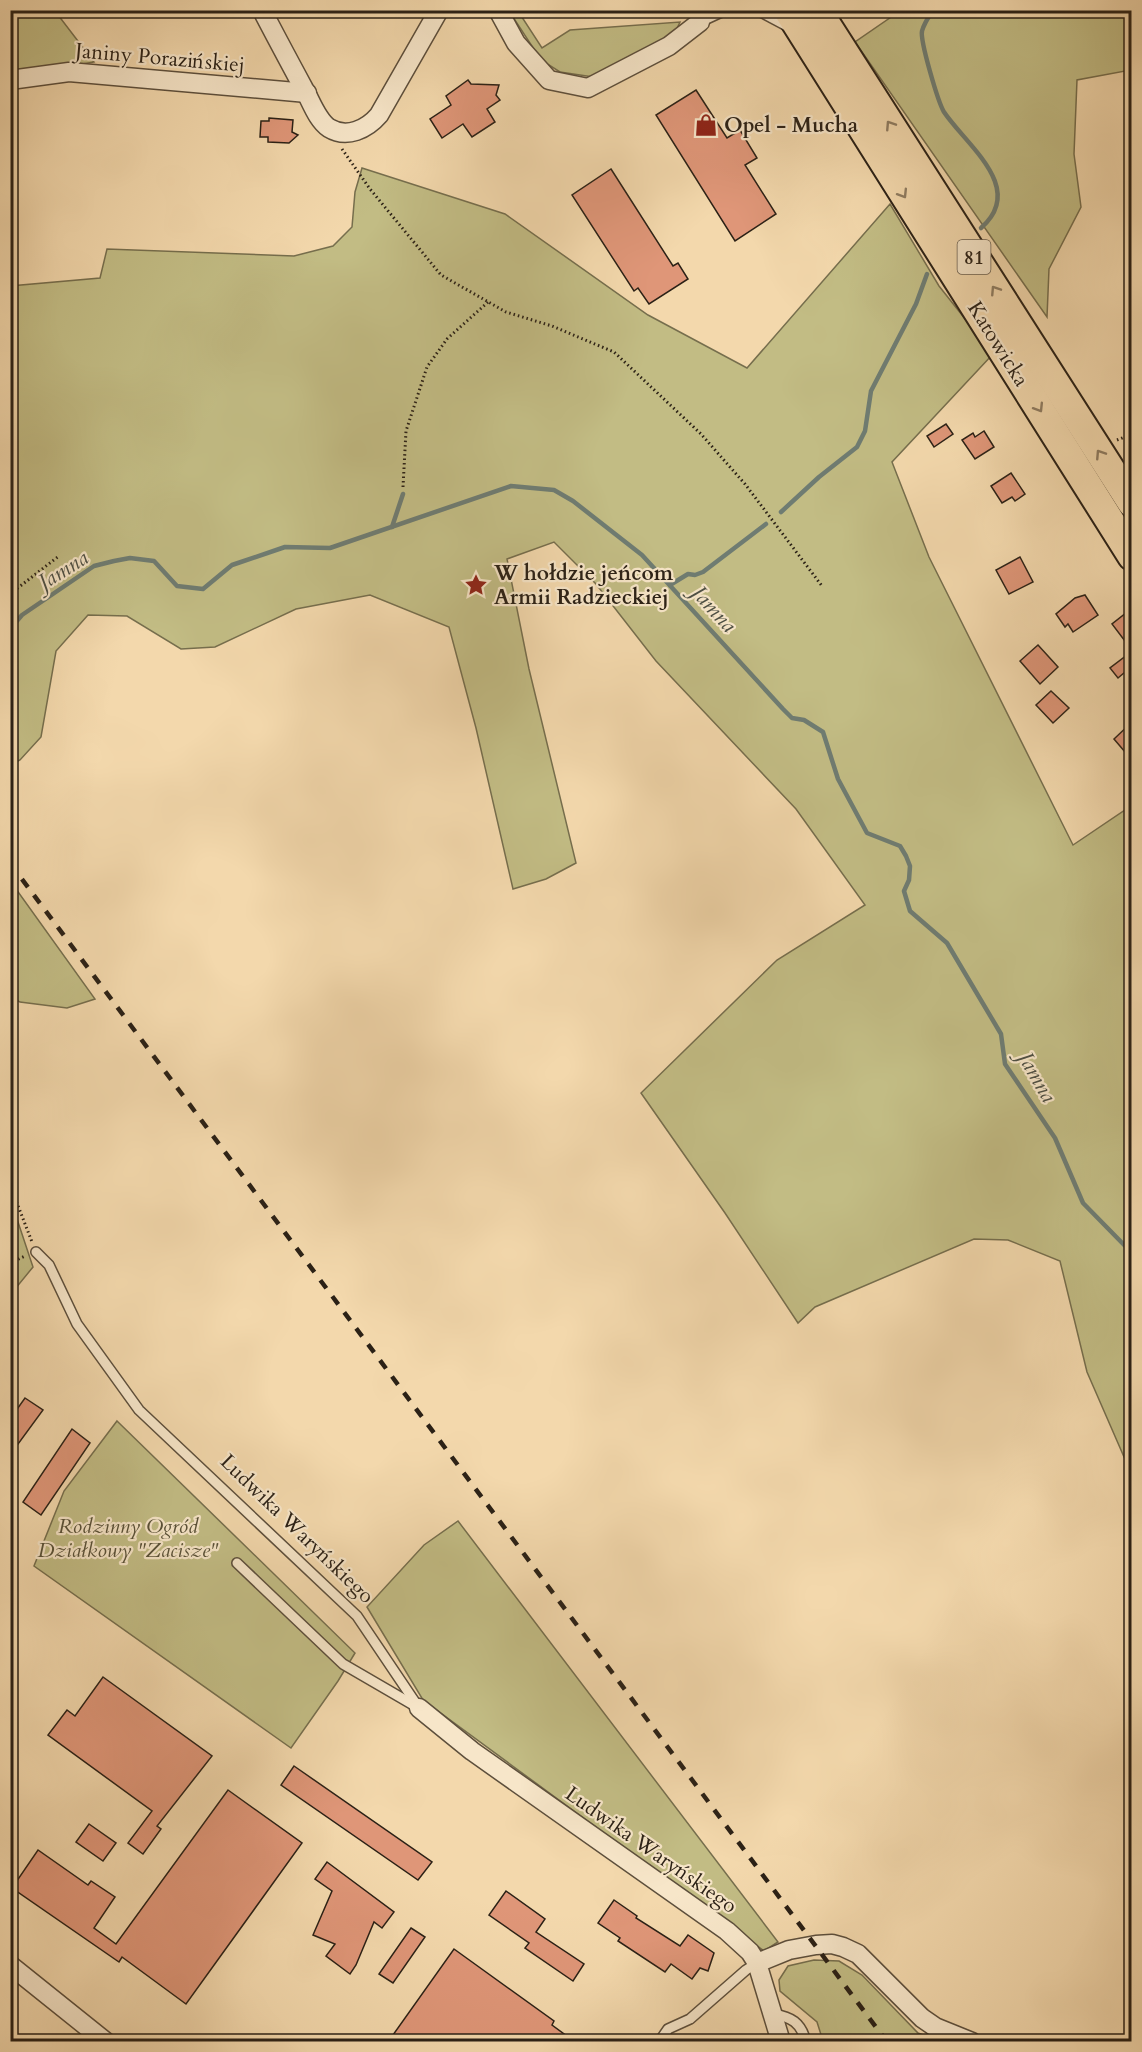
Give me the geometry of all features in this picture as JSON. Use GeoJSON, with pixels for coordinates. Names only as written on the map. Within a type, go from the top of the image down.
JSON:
{"type":"FeatureCollection","features":[{"type":"Feature","properties":{"kind":"main road","name":"Katowicka"},"geometry":{"type":"LineString","coordinates":[[788,10],[1131,555]]}},
{"type":"Feature","properties":{"kind":"main road","name":"Katowicka"},"geometry":{"type":"LineString","coordinates":[[817,10],[1131,503]]}},
{"type":"Feature","properties":{"kind":"street"},"geometry":{"type":"LineString","coordinates":[[262,10],[315,111],[328,127],[345,132],[358,131],[370,126],[439,10]]}},
{"type":"Feature","properties":{"kind":"street"},"geometry":{"type":"LineString","coordinates":[[498,10],[516,43],[549,80],[588,88],[669,46],[696,16]]}},
{"type":"Feature","properties":{"kind":"street","name":"Janiny Porazińskiej"},"geometry":{"type":"LineString","coordinates":[[10,80],[69,72],[307,93]]}},
{"type":"Feature","properties":{"kind":"street","name":"Ludwika Waryńskiego"},"geometry":{"type":"LineString","coordinates":[[419,1708],[472,1751],[727,1931],[750,1952],[757,1963],[781,2042]]}},
{"type":"Feature","properties":{"kind":"street"},"geometry":{"type":"LineString","coordinates":[[757,1963],[789,1950],[832,1944],[843,1947],[858,1954],[922,2018],[935,2027],[972,2042]]}},
{"type":"Feature","properties":{"kind":"street"},"geometry":{"type":"LineString","coordinates":[[10,1965],[106,2042]]}},
{"type":"Feature","properties":{"kind":"lane"},"geometry":{"type":"LineString","coordinates":[[696,16],[726,10]]}},
{"type":"Feature","properties":{"kind":"lane"},"geometry":{"type":"LineString","coordinates":[[757,10],[805,37]]}},
{"type":"Feature","properties":{"kind":"lane","name":"Ludwika Waryńskiego"},"geometry":{"type":"LineString","coordinates":[[36,1252],[49,1265],[77,1324],[139,1410],[357,1616],[419,1708]]}},
{"type":"Feature","properties":{"kind":"lane"},"geometry":{"type":"LineString","coordinates":[[237,1563],[343,1664],[419,1708]]}},
{"type":"Feature","properties":{"kind":"lane"},"geometry":{"type":"LineString","coordinates":[[659,2042],[668,2029],[690,2019],[757,1963]]}},
{"type":"Feature","properties":{"kind":"lane"},"geometry":{"type":"LineString","coordinates":[[772,2014],[790,2017],[802,2030],[806,2042]]}},
{"type":"Feature","properties":{"kind":"path"},"geometry":{"type":"LineString","coordinates":[[328,127],[370,189],[441,275],[506,312],[552,326],[614,352],[701,434],[745,484],[822,586]]}},
{"type":"Feature","properties":{"kind":"path"},"geometry":{"type":"LineString","coordinates":[[403,487],[406,431],[428,367],[447,339],[488,302]]}},
{"type":"Feature","properties":{"kind":"path"},"geometry":{"type":"LineString","coordinates":[[10,594],[59,556]]}},
{"type":"Feature","properties":{"kind":"path"},"geometry":{"type":"LineString","coordinates":[[10,1185],[36,1252],[10,1263]]}},
{"type":"Feature","properties":{"kind":"green space"},"geometry":{"type":"Polygon","coordinates":[[[11,11],[55,11],[94,62],[11,76],[11,11]]]}},
{"type":"Feature","properties":{"kind":"green space"},"geometry":{"type":"Polygon","coordinates":[[[509,11],[518,11],[542,48],[570,30],[680,22],[673,37],[600,78],[560,72],[541,60],[509,11]]]}},
{"type":"Feature","properties":{"kind":"green space"},"geometry":{"type":"Polygon","coordinates":[[[900,11],[1131,11],[1131,70],[1077,80],[1074,154],[1081,207],[1049,269],[1047,317],[855,42],[900,11]]]}},
{"type":"Feature","properties":{"kind":"green space"},"geometry":{"type":"Polygon","coordinates":[[[362,168],[505,214],[648,315],[747,368],[890,204],[939,286],[993,354],[892,462],[929,557],[1073,845],[1131,806],[1131,1473],[1087,1372],[1060,1261],[1008,1240],[974,1239],[815,1307],[798,1323],[641,1093],[777,960],[865,905],[796,809],[656,661],[596,584],[554,542],[507,559],[529,669],[576,863],[546,879],[513,889],[476,728],[449,627],[370,595],[296,609],[215,647],[181,649],[127,616],[88,615],[56,651],[41,737],[20,760],[11,765],[10,286],[100,278],[107,249],[294,256],[333,246],[352,227],[355,192],[362,168]]]}},
{"type":"Feature","properties":{"kind":"green space"},"geometry":{"type":"Polygon","coordinates":[[[10,882],[95,999],[67,1008],[20,1002],[11,996],[10,882]]]}},
{"type":"Feature","properties":{"kind":"green space"},"geometry":{"type":"Polygon","coordinates":[[[16,1216],[33,1267],[11,1294],[11,1221],[16,1216]]]}},
{"type":"Feature","properties":{"kind":"green space","name":"Rodzinny Ogród Działkowy \"Zacisze\""},"geometry":{"type":"Polygon","coordinates":[[[117,1421],[355,1653],[291,1748],[34,1566],[64,1491],[117,1421]]]}},
{"type":"Feature","properties":{"kind":"green space"},"geometry":{"type":"Polygon","coordinates":[[[458,1521],[778,1942],[764,1951],[423,1700],[367,1607],[424,1545],[458,1521]]]}},
{"type":"Feature","properties":{"kind":"green space"},"geometry":{"type":"Polygon","coordinates":[[[814,1960],[839,1961],[862,1975],[918,2033],[938,2041],[823,2041],[817,2022],[780,1991],[779,1980],[788,1966],[814,1960]]]}},
{"type":"Feature","properties":{"kind":"building"},"geometry":{"type":"Polygon","coordinates":[[[468,80],[471,84],[499,85],[496,95],[500,100],[487,109],[495,122],[472,137],[463,124],[442,138],[430,119],[451,105],[446,96],[468,80]]]}},
{"type":"Feature","properties":{"kind":"building"},"geometry":{"type":"Polygon","coordinates":[[[696,90],[727,138],[740,130],[757,158],[745,165],[776,214],[735,241],[656,115],[696,90]]]}},
{"type":"Feature","properties":{"kind":"building"},"geometry":{"type":"Polygon","coordinates":[[[269,118],[293,120],[292,132],[298,135],[289,143],[268,142],[268,137],[260,137],[261,121],[269,121],[269,118]]]}},
{"type":"Feature","properties":{"kind":"building"},"geometry":{"type":"Polygon","coordinates":[[[611,169],[673,266],[678,263],[688,279],[649,304],[638,288],[634,291],[572,195],[611,169]]]}},
{"type":"Feature","properties":{"kind":"building"},"geometry":{"type":"Polygon","coordinates":[[[946,424],[953,434],[934,447],[927,436],[946,424]]]}},
{"type":"Feature","properties":{"kind":"building"},"geometry":{"type":"Polygon","coordinates":[[[984,431],[994,447],[975,459],[962,440],[973,433],[975,437],[984,431]]]}},
{"type":"Feature","properties":{"kind":"building"},"geometry":{"type":"Polygon","coordinates":[[[1011,473],[1025,494],[1015,501],[1012,497],[1002,503],[991,486],[1011,473]]]}},
{"type":"Feature","properties":{"kind":"building"},"geometry":{"type":"Polygon","coordinates":[[[1020,557],[1033,582],[1009,594],[996,570],[1020,557]]]}},
{"type":"Feature","properties":{"kind":"building"},"geometry":{"type":"Polygon","coordinates":[[[1085,595],[1098,615],[1073,632],[1068,624],[1065,627],[1056,614],[1075,598],[1085,595]]]}},
{"type":"Feature","properties":{"kind":"building"},"geometry":{"type":"Polygon","coordinates":[[[1131,609],[1131,649],[1112,624],[1131,609]]]}},
{"type":"Feature","properties":{"kind":"building"},"geometry":{"type":"Polygon","coordinates":[[[1038,645],[1058,667],[1040,684],[1020,661],[1038,645]]]}},
{"type":"Feature","properties":{"kind":"building"},"geometry":{"type":"Polygon","coordinates":[[[1131,652],[1131,667],[1118,678],[1110,668],[1131,652]]]}},
{"type":"Feature","properties":{"kind":"building"},"geometry":{"type":"Polygon","coordinates":[[[1051,691],[1069,708],[1053,723],[1036,705],[1051,691]]]}},
{"type":"Feature","properties":{"kind":"building"},"geometry":{"type":"Polygon","coordinates":[[[1131,723],[1131,759],[1114,739],[1131,723]]]}},
{"type":"Feature","properties":{"kind":"building"},"geometry":{"type":"Polygon","coordinates":[[[25,1398],[43,1410],[10,1455],[10,1419],[25,1398]]]}},
{"type":"Feature","properties":{"kind":"building"},"geometry":{"type":"Polygon","coordinates":[[[72,1429],[90,1443],[41,1515],[23,1502],[72,1429]]]}},
{"type":"Feature","properties":{"kind":"building"},"geometry":{"type":"Polygon","coordinates":[[[103,1677],[212,1756],[157,1826],[161,1829],[143,1854],[128,1843],[152,1811],[48,1735],[67,1710],[75,1716],[103,1677]]]}},
{"type":"Feature","properties":{"kind":"building"},"geometry":{"type":"Polygon","coordinates":[[[294,1766],[432,1862],[418,1880],[281,1785],[294,1766]]]}},
{"type":"Feature","properties":{"kind":"building"},"geometry":{"type":"Polygon","coordinates":[[[228,1790],[302,1843],[186,2004],[122,1957],[119,1962],[12,1888],[38,1850],[88,1885],[91,1881],[115,1897],[94,1928],[116,1944],[228,1790]]]}},
{"type":"Feature","properties":{"kind":"building"},"geometry":{"type":"Polygon","coordinates":[[[89,1824],[116,1843],[103,1861],[76,1842],[89,1824]]]}},
{"type":"Feature","properties":{"kind":"building"},"geometry":{"type":"Polygon","coordinates":[[[327,1862],[394,1912],[382,1928],[374,1922],[350,1974],[326,1956],[335,1944],[313,1935],[332,1891],[315,1879],[327,1862]]]}},
{"type":"Feature","properties":{"kind":"building"},"geometry":{"type":"Polygon","coordinates":[[[506,1891],[545,1919],[536,1932],[584,1964],[573,1981],[525,1948],[529,1943],[489,1915],[506,1891]]]}},
{"type":"Feature","properties":{"kind":"building"},"geometry":{"type":"Polygon","coordinates":[[[614,1900],[637,1916],[636,1918],[680,1946],[688,1935],[714,1953],[708,1971],[700,1968],[692,1979],[671,1964],[665,1972],[618,1941],[620,1938],[598,1923],[614,1900]]]}},
{"type":"Feature","properties":{"kind":"building"},"geometry":{"type":"Polygon","coordinates":[[[411,1928],[425,1937],[393,1983],[379,1974],[411,1928]]]}},
{"type":"Feature","properties":{"kind":"building"},"geometry":{"type":"Polygon","coordinates":[[[454,1949],[554,2021],[552,2025],[575,2042],[388,2042],[454,1949]]]}},
{"type":"Feature","properties":{"kind":"waterway"},"geometry":{"type":"LineString","coordinates":[[933,10],[923,28],[922,37],[938,97],[944,112],[978,153],[995,182],[998,198],[994,213],[981,228]]}},
{"type":"Feature","properties":{"kind":"waterway"},"geometry":{"type":"LineString","coordinates":[[781,512],[819,477],[857,447],[865,431],[871,391],[916,304],[927,274]]}},
{"type":"Feature","properties":{"kind":"waterway","name":"Jamna"},"geometry":{"type":"LineString","coordinates":[[10,629],[22,615],[94,566],[130,558],[154,561],[177,586],[203,589],[232,565],[285,547],[330,548],[511,486],[554,490],[573,501],[642,555],[792,718],[804,720],[823,732],[838,779],[867,833],[900,846],[906,856],[910,866],[909,880],[904,891],[910,911],[947,943],[1001,1034],[1005,1064],[1055,1138],[1083,1203],[1132,1253]]}},
{"type":"Feature","properties":{"kind":"waterway"},"geometry":{"type":"LineString","coordinates":[[392,527],[403,494]]}},
{"type":"Feature","properties":{"kind":"waterway"},"geometry":{"type":"LineString","coordinates":[[670,585],[688,574],[695,575],[703,572],[766,524]]}},
{"type":"Feature","properties":{"kind":"railway"},"geometry":{"type":"LineString","coordinates":[[10,863],[887,2042]]}},
{"type":"Feature","properties":{"kind":"place","name":"Opel - Mucha"},"geometry":{"type":"Point","coordinates":[706,125]}},
{"type":"Feature","properties":{"kind":"place","name":"W hołdzie jeńcom Armii Radzieckiej"},"geometry":{"type":"Point","coordinates":[476,585]}}]}
